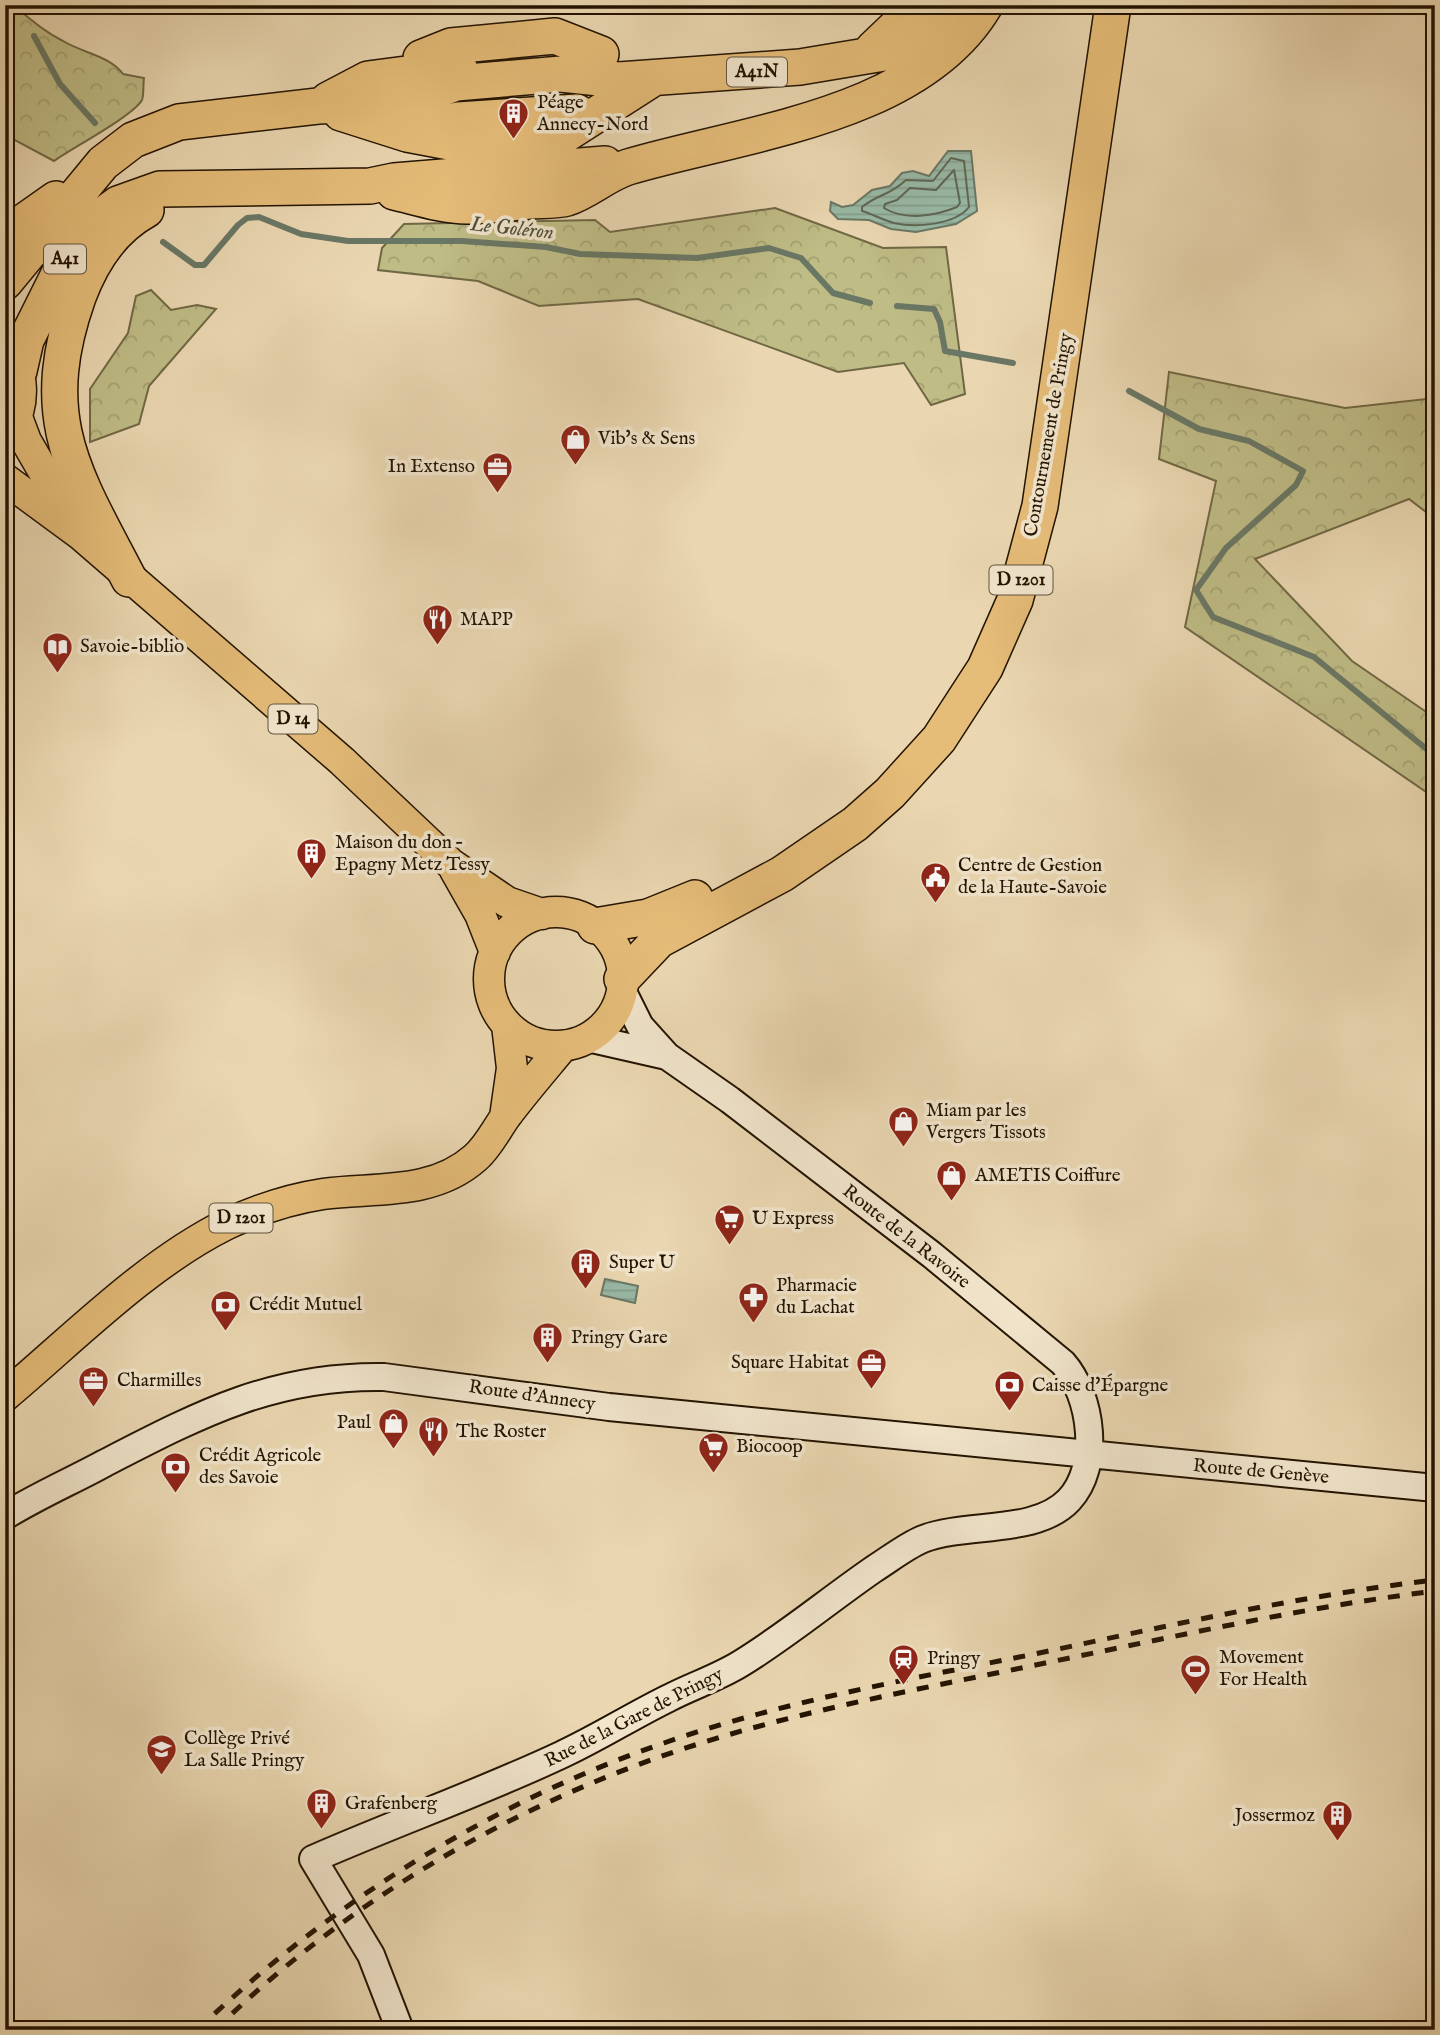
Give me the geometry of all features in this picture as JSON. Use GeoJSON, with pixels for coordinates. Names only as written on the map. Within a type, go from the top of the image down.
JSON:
{"type":"FeatureCollection","features":[{"type":"Feature","properties":{"kind":"highway","name":"A41N"},"geometry":{"type":"LineString","coordinates":[[861,57],[895,31],[919,5]]}},
{"type":"Feature","properties":{"kind":"highway","name":"A41N"},"geometry":{"type":"LineString","coordinates":[[618,81],[762,72],[861,57],[916,41],[934,28],[955,5]]}},
{"type":"Feature","properties":{"kind":"highway"},"geometry":{"type":"LineString","coordinates":[[130,579],[81,485],[68,453],[59,407],[59,368],[71,317],[89,269],[100,251],[137,215],[172,189],[387,187],[610,171],[758,134],[886,91],[928,67],[944,54],[968,29],[985,5]]}},
{"type":"Feature","properties":{"kind":"highway","name":"Contournement de Pringy"},"geometry":{"type":"LineString","coordinates":[[595,926],[640,920],[685,903],[761,866],[816,832],[853,803],[903,754],[927,725],[966,667],[1003,580],[1026,481],[1095,5]]}},
{"type":"Feature","properties":{"kind":"highway","name":"Contournement de Pringy"},"geometry":{"type":"LineString","coordinates":[[622,984],[659,940],[782,874],[855,824],[890,793],[939,739],[985,668],[1015,600],[1040,506],[1113,5]]}},
{"type":"Feature","properties":{"kind":"highway"},"geometry":{"type":"LineString","coordinates":[[318,106],[368,79],[499,62],[618,81]]}},
{"type":"Feature","properties":{"kind":"highway"},"geometry":{"type":"LineString","coordinates":[[5,235],[133,140],[179,122],[318,106],[405,118],[460,144],[563,136],[618,81]]}},
{"type":"Feature","properties":{"kind":"highway"},"geometry":{"type":"LineString","coordinates":[[405,118],[618,81]]}},
{"type":"Feature","properties":{"kind":"highway"},"geometry":{"type":"LineString","coordinates":[[5,282],[103,163]]}},
{"type":"Feature","properties":{"kind":"highway","name":"A41"},"geometry":{"type":"LineString","coordinates":[[12,358],[26,340],[74,244],[91,224],[118,204],[172,189]]}},
{"type":"Feature","properties":{"kind":"main road"},"geometry":{"type":"LineString","coordinates":[[11,428],[21,390],[12,358]]}},
{"type":"Feature","properties":{"kind":"main road","name":"D 14"},"geometry":{"type":"LineString","coordinates":[[11,428],[36,457],[81,535]]}},
{"type":"Feature","properties":{"kind":"main road","name":"D 14"},"geometry":{"type":"LineString","coordinates":[[5,479],[81,535],[342,761],[452,864],[507,902],[542,914]]}},
{"type":"Feature","properties":{"kind":"main road","name":"D 14"},"geometry":{"type":"LineString","coordinates":[[452,864],[480,914],[495,952]]}},
{"type":"Feature","properties":{"kind":"main road"},"geometry":{"type":"LineString","coordinates":[[508,1025],[491,994],[489,973],[495,952],[517,924],[542,914],[569,914],[595,926]]}},
{"type":"Feature","properties":{"kind":"main road","name":"Route de la Ravoire"},"geometry":{"type":"LineString","coordinates":[[595,926],[617,953],[622,984]]}},
{"type":"Feature","properties":{"kind":"main road"},"geometry":{"type":"LineString","coordinates":[[576,1042],[611,1017],[622,984]]}},
{"type":"Feature","properties":{"kind":"main road","name":"Route de la Ravoire"},"geometry":{"type":"LineString","coordinates":[[508,1025],[529,1040],[576,1042]]}},
{"type":"Feature","properties":{"kind":"main road","name":"D 1201"},"geometry":{"type":"LineString","coordinates":[[505,1117],[512,1068],[508,1025]]}},
{"type":"Feature","properties":{"kind":"main road","name":"D 1201"},"geometry":{"type":"LineString","coordinates":[[5,1396],[153,1271],[204,1236],[255,1212],[299,1199],[325,1194],[393,1191],[446,1176],[475,1158],[505,1117],[576,1042]]}},
{"type":"Feature","properties":{"kind":"street","name":"Route de la Ravoire"},"geometry":{"type":"LineString","coordinates":[[622,984],[640,1026],[667,1056],[730,1100],[932,1255],[1063,1363],[1082,1394],[1088,1456]]}},
{"type":"Feature","properties":{"kind":"street","name":"Route de la Ravoire"},"geometry":{"type":"LineString","coordinates":[[576,1042],[667,1056]]}},
{"type":"Feature","properties":{"kind":"street","name":"Route d'Annecy"},"geometry":{"type":"LineString","coordinates":[[5,1516],[157,1437],[240,1399],[304,1382],[352,1376],[384,1377],[609,1407],[1088,1456]]}},
{"type":"Feature","properties":{"kind":"street","name":"Route de Genève"},"geometry":{"type":"LineString","coordinates":[[1088,1456],[1435,1488]]}},
{"type":"Feature","properties":{"kind":"street","name":"Rue de la Gare de Pringy"},"geometry":{"type":"LineString","coordinates":[[400,2030],[371,1955],[313,1859],[542,1764],[670,1697],[712,1679],[741,1663],[866,1574],[923,1539],[958,1530],[1036,1519],[1052,1513],[1075,1492],[1083,1478],[1088,1456]]}},
{"type":"Feature","properties":{"kind":"green space"},"geometry":{"type":"Polygon","coordinates":[[[5,5],[14,5],[50,34],[104,59],[123,74],[144,78],[142,100],[115,123],[54,161],[7,136],[5,5]]]}},
{"type":"Feature","properties":{"kind":"green space"},"geometry":{"type":"Polygon","coordinates":[[[775,208],[883,248],[946,247],[965,394],[931,405],[904,363],[838,372],[638,299],[539,306],[478,281],[378,270],[382,248],[404,224],[595,220],[610,232],[775,208]]]}},
{"type":"Feature","properties":{"kind":"green space"},"geometry":{"type":"Polygon","coordinates":[[[151,290],[171,310],[197,305],[216,309],[149,386],[139,424],[90,442],[90,389],[128,333],[136,296],[151,290]]]}},
{"type":"Feature","properties":{"kind":"green space"},"geometry":{"type":"Polygon","coordinates":[[[1169,372],[1345,408],[1435,398],[1435,519],[1409,499],[1255,559],[1352,661],[1435,718],[1435,798],[1185,627],[1216,481],[1159,459],[1169,372]]]}},
{"type":"Feature","properties":{"kind":"water"},"geometry":{"type":"Polygon","coordinates":[[[948,151],[971,151],[977,211],[956,224],[916,232],[891,229],[869,220],[838,219],[830,211],[831,202],[842,207],[853,205],[872,190],[890,186],[902,173],[913,171],[929,176],[948,151]]]}},
{"type":"Feature","properties":{"kind":"water"},"geometry":{"type":"Polygon","coordinates":[[[605,1279],[638,1286],[635,1303],[601,1295],[605,1279]]]}},
{"type":"Feature","properties":{"kind":"waterway"},"geometry":{"type":"LineString","coordinates":[[34,36],[60,84],[95,123]]}},
{"type":"Feature","properties":{"kind":"waterway","name":"Le Goléron"},"geometry":{"type":"LineString","coordinates":[[163,242],[195,265],[204,265],[238,225],[247,218],[259,217],[301,234],[348,241],[462,241],[546,247],[580,254],[697,258],[769,248],[801,258],[833,293],[870,303]]}},
{"type":"Feature","properties":{"kind":"waterway"},"geometry":{"type":"LineString","coordinates":[[897,306],[934,309],[940,322],[945,351],[1013,363]]}},
{"type":"Feature","properties":{"kind":"waterway"},"geometry":{"type":"LineString","coordinates":[[1129,391],[1199,429],[1249,441],[1303,471],[1296,485],[1226,548],[1196,590],[1213,617],[1314,657],[1435,756]]}},
{"type":"Feature","properties":{"kind":"railway"},"geometry":{"type":"LineString","coordinates":[[197,2030],[302,1940],[415,1861],[536,1796],[664,1743],[757,1714],[900,1681],[1287,1602],[1435,1580]]}},
{"type":"Feature","properties":{"kind":"railway"},"geometry":{"type":"LineString","coordinates":[[215,2030],[267,1982],[379,1897],[500,1826],[629,1768],[739,1732],[871,1699],[1242,1623],[1435,1591]]}},
{"type":"Feature","properties":{"kind":"place","name":"Péage Annecy-Nord"},"geometry":{"type":"Point","coordinates":[514,141]}},
{"type":"Feature","properties":{"kind":"place","name":"Vib's & Sens"},"geometry":{"type":"Point","coordinates":[575,466]}},
{"type":"Feature","properties":{"kind":"place","name":"In Extenso"},"geometry":{"type":"Point","coordinates":[498,494]}},
{"type":"Feature","properties":{"kind":"place","name":"MAPP"},"geometry":{"type":"Point","coordinates":[437,647]}},
{"type":"Feature","properties":{"kind":"place","name":"Savoie-biblio"},"geometry":{"type":"Point","coordinates":[57,674]}},
{"type":"Feature","properties":{"kind":"place","name":"Maison du don – Epagny Metz Tessy"},"geometry":{"type":"Point","coordinates":[312,881]}},
{"type":"Feature","properties":{"kind":"place","name":"Centre de Gestion de la Haute-Savoie"},"geometry":{"type":"Point","coordinates":[935,904]}},
{"type":"Feature","properties":{"kind":"place","name":"Miam par les Vergers Tissots"},"geometry":{"type":"Point","coordinates":[903,1149]}},
{"type":"Feature","properties":{"kind":"place","name":"AMETIS Coiffure"},"geometry":{"type":"Point","coordinates":[952,1203]}},
{"type":"Feature","properties":{"kind":"place","name":"U Express"},"geometry":{"type":"Point","coordinates":[729,1246]}},
{"type":"Feature","properties":{"kind":"place","name":"Super U"},"geometry":{"type":"Point","coordinates":[586,1290]}},
{"type":"Feature","properties":{"kind":"place","name":"Pharmacie du Lachat"},"geometry":{"type":"Point","coordinates":[753,1324]}},
{"type":"Feature","properties":{"kind":"place","name":"Crédit Mutuel"},"geometry":{"type":"Point","coordinates":[226,1332]}},
{"type":"Feature","properties":{"kind":"place","name":"Pringy Gare"},"geometry":{"type":"Point","coordinates":[548,1365]}},
{"type":"Feature","properties":{"kind":"place","name":"Square Habitat"},"geometry":{"type":"Point","coordinates":[872,1390]}},
{"type":"Feature","properties":{"kind":"place","name":"Charmilles"},"geometry":{"type":"Point","coordinates":[94,1408]}},
{"type":"Feature","properties":{"kind":"place","name":"Caisse d'Épargne"},"geometry":{"type":"Point","coordinates":[1009,1413]}},
{"type":"Feature","properties":{"kind":"place","name":"Paul"},"geometry":{"type":"Point","coordinates":[394,1450]}},
{"type":"Feature","properties":{"kind":"place","name":"The Roster"},"geometry":{"type":"Point","coordinates":[433,1459]}},
{"type":"Feature","properties":{"kind":"place","name":"Biocoop"},"geometry":{"type":"Point","coordinates":[713,1474]}},
{"type":"Feature","properties":{"kind":"place","name":"Crédit Agricole des Savoie"},"geometry":{"type":"Point","coordinates":[176,1494]}},
{"type":"Feature","properties":{"kind":"place","name":"Pringy"},"geometry":{"type":"Point","coordinates":[904,1686]}},
{"type":"Feature","properties":{"kind":"place","name":"Movement For Health"},"geometry":{"type":"Point","coordinates":[1196,1696]}},
{"type":"Feature","properties":{"kind":"place","name":"Collège Privé La Salle Pringy"},"geometry":{"type":"Point","coordinates":[161,1777]}},
{"type":"Feature","properties":{"kind":"place","name":"Grafenberg"},"geometry":{"type":"Point","coordinates":[322,1831]}},
{"type":"Feature","properties":{"kind":"place","name":"Jossermoz"},"geometry":{"type":"Point","coordinates":[1338,1843]}}]}
